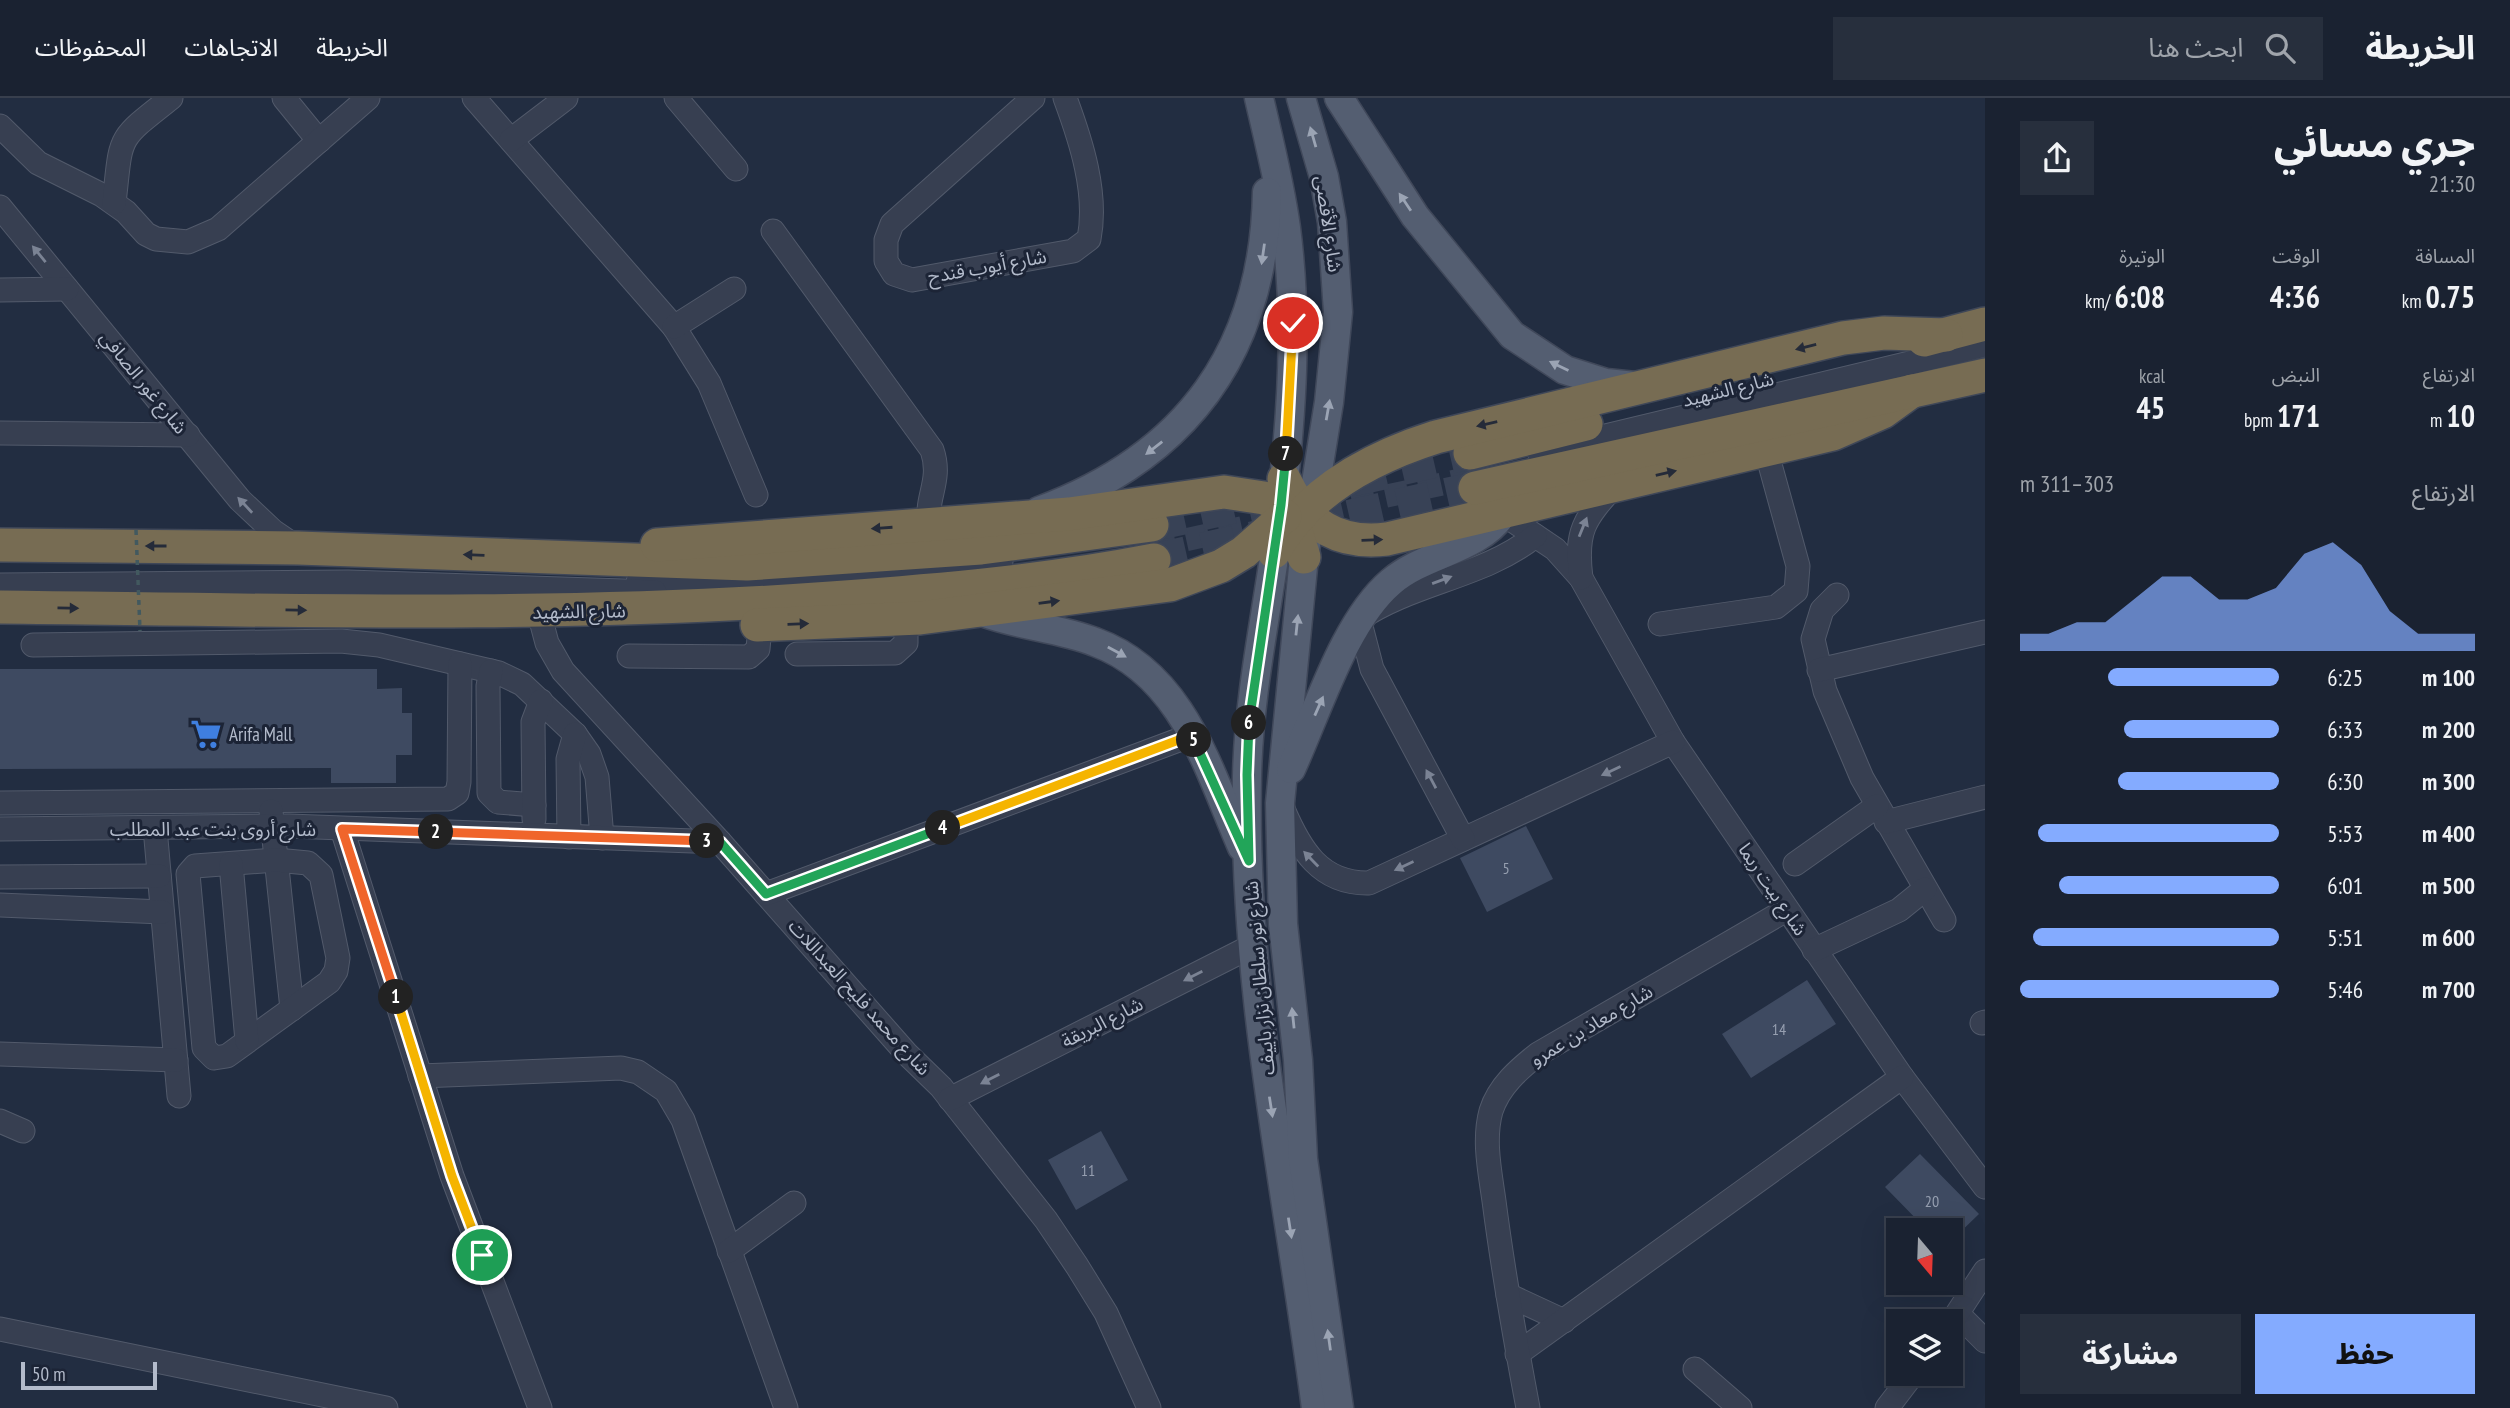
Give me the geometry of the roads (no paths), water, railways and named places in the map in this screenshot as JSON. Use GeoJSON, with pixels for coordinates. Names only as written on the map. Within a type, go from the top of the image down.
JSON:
{"type":"FeatureCollection","features":[{"type":"Feature","properties":{"kind":"highway","name":"شارع الشهيد"},"geometry":{"type":"LineString","coordinates":[[1473,472],[1985,324]]}},
{"type":"Feature","properties":{"kind":"highway"},"geometry":{"type":"LineString","coordinates":[[684,609],[721,621],[761,625],[906,619],[982,612],[1170,585],[1221,566],[1366,466],[1419,442],[1843,338],[1894,332],[1946,335]]}},
{"type":"Feature","properties":{"kind":"highway"},"geometry":{"type":"LineString","coordinates":[[1473,472],[1912,391],[1985,375]]}},
{"type":"Feature","properties":{"kind":"highway"},"geometry":{"type":"LineString","coordinates":[[579,560],[678,542],[1114,509],[1224,492],[1254,496],[1337,536],[1375,540],[1503,514],[1850,428],[1883,412],[1912,391]]}},
{"type":"Feature","properties":{"kind":"highway"},"geometry":{"type":"LineString","coordinates":[[0,545],[298,548],[579,560],[768,563],[981,548],[1153,542]]}},
{"type":"Feature","properties":{"kind":"highway","name":"شارع الشهيد"},"geometry":{"type":"LineString","coordinates":[[0,607],[341,626],[538,612],[684,609],[994,585],[1153,542]]}},
{"type":"Feature","properties":{"kind":"main road"},"geometry":{"type":"LineString","coordinates":[[1259,98],[1282,206],[1291,276],[1295,514]]}},
{"type":"Feature","properties":{"kind":"main road","name":"شارع الأقصى"},"geometry":{"type":"LineString","coordinates":[[1295,514],[1335,357],[1336,267],[1324,177],[1301,98]]}},
{"type":"Feature","properties":{"kind":"main road"},"geometry":{"type":"LineString","coordinates":[[1339,98],[1415,216],[1512,335],[1565,370],[1606,383],[1648,386]]}},
{"type":"Feature","properties":{"kind":"main road"},"geometry":{"type":"LineString","coordinates":[[1023,517],[1088,490],[1124,470],[1164,440],[1207,392],[1239,336],[1252,305],[1266,226],[1268,137]]}},
{"type":"Feature","properties":{"kind":"main road","name":"شارع نور سلطان نزار باييف"},"geometry":{"type":"LineString","coordinates":[[1295,514],[1280,797],[1283,924],[1298,1060],[1303,1159],[1339,1408]]}},
{"type":"Feature","properties":{"kind":"main road","name":"شارع نور سلطان نزار باييف"},"geometry":{"type":"LineString","coordinates":[[1295,514],[1249,732],[1249,861],[1265,1066],[1316,1408]]}},
{"type":"Feature","properties":{"kind":"main road"},"geometry":{"type":"LineString","coordinates":[[1280,797],[1359,619],[1378,594],[1399,576],[1476,539],[1503,514]]}},
{"type":"Feature","properties":{"kind":"main road"},"geometry":{"type":"LineString","coordinates":[[982,612],[1094,641],[1116,650],[1144,670],[1169,694],[1192,735],[1249,861]]}},
{"type":"Feature","properties":{"kind":"street"},"geometry":{"type":"LineString","coordinates":[[114,203],[117,159],[124,139],[129,130],[171,98]]}},
{"type":"Feature","properties":{"kind":"street"},"geometry":{"type":"LineString","coordinates":[[284,98],[319,141]]}},
{"type":"Feature","properties":{"kind":"street"},"geometry":{"type":"LineString","coordinates":[[0,126],[38,163],[114,203],[146,234],[177,243],[199,239],[218,229],[368,98]]}},
{"type":"Feature","properties":{"kind":"street"},"geometry":{"type":"LineString","coordinates":[[474,98],[674,327],[713,393],[756,495]]}},
{"type":"Feature","properties":{"kind":"street"},"geometry":{"type":"LineString","coordinates":[[511,140],[566,98]]}},
{"type":"Feature","properties":{"kind":"street"},"geometry":{"type":"LineString","coordinates":[[676,98],[736,169]]}},
{"type":"Feature","properties":{"kind":"street","name":"شارع أيوب قندح"},"geometry":{"type":"LineString","coordinates":[[1033,98],[892,224],[886,240],[886,261],[894,274],[912,280],[989,267],[1073,251],[1089,239],[1094,217],[1083,158],[1065,98]]}},
{"type":"Feature","properties":{"kind":"street","name":"شارع غور الصافي"},"geometry":{"type":"LineString","coordinates":[[0,207],[250,511],[298,548]]}},
{"type":"Feature","properties":{"kind":"street"},"geometry":{"type":"LineString","coordinates":[[772,231],[932,450],[937,469],[928,511],[931,524]]}},
{"type":"Feature","properties":{"kind":"street"},"geometry":{"type":"LineString","coordinates":[[0,290],[67,289]]}},
{"type":"Feature","properties":{"kind":"street"},"geometry":{"type":"LineString","coordinates":[[674,327],[734,289]]}},
{"type":"Feature","properties":{"kind":"street"},"geometry":{"type":"LineString","coordinates":[[1473,472],[1985,345]]}},
{"type":"Feature","properties":{"kind":"street"},"geometry":{"type":"LineString","coordinates":[[1473,472],[1985,355]]}},
{"type":"Feature","properties":{"kind":"street"},"geometry":{"type":"LineString","coordinates":[[0,433],[188,435]]}},
{"type":"Feature","properties":{"kind":"street"},"geometry":{"type":"LineString","coordinates":[[1660,624],[1776,607],[1796,591],[1798,566],[1766,450]]}},
{"type":"Feature","properties":{"kind":"street","name":"شارع بيت ريما"},"geometry":{"type":"LineString","coordinates":[[1581,578],[1577,550],[1581,530],[1590,512],[1615,485]]}},
{"type":"Feature","properties":{"kind":"street","name":"شارع بيت ريما"},"geometry":{"type":"LineString","coordinates":[[1503,514],[1564,558],[1581,578],[1672,742],[1902,1077],[1985,1187]]}},
{"type":"Feature","properties":{"kind":"street"},"geometry":{"type":"LineString","coordinates":[[1463,839],[1372,669],[1359,619],[1402,595],[1509,555],[1535,536]]}},
{"type":"Feature","properties":{"kind":"street"},"geometry":{"type":"LineString","coordinates":[[0,575],[349,573],[621,581],[763,581],[975,565],[1153,542]]}},
{"type":"Feature","properties":{"kind":"street"},"geometry":{"type":"LineString","coordinates":[[0,585],[348,582],[634,592],[780,590],[978,574],[1153,542]]}},
{"type":"Feature","properties":{"kind":"street"},"geometry":{"type":"LineString","coordinates":[[1837,595],[1822,610],[1814,629],[1813,650],[1819,670],[1844,740],[1881,814],[1944,920]]}},
{"type":"Feature","properties":{"kind":"street","name":"شارع محمد فليح العبداللات"},"geometry":{"type":"LineString","coordinates":[[538,612],[547,643],[563,671],[950,1099],[1046,1220],[1112,1325],[1149,1408]]}},
{"type":"Feature","properties":{"kind":"street"},"geometry":{"type":"LineString","coordinates":[[797,654],[895,653],[906,643],[906,619]]}},
{"type":"Feature","properties":{"kind":"street"},"geometry":{"type":"LineString","coordinates":[[629,656],[749,657],[758,649],[761,625]]}},
{"type":"Feature","properties":{"kind":"street"},"geometry":{"type":"LineString","coordinates":[[33,645],[341,626],[379,645],[491,671],[515,680],[575,734],[594,765],[602,838]]}},
{"type":"Feature","properties":{"kind":"street"},"geometry":{"type":"LineString","coordinates":[[1819,670],[1985,632]]}},
{"type":"Feature","properties":{"kind":"street"},"geometry":{"type":"LineString","coordinates":[[0,803],[443,800],[453,796],[459,782],[460,664]]}},
{"type":"Feature","properties":{"kind":"street"},"geometry":{"type":"LineString","coordinates":[[491,671],[488,686],[489,793],[498,802],[534,805]]}},
{"type":"Feature","properties":{"kind":"street"},"geometry":{"type":"LineString","coordinates":[[534,835],[533,722],[541,701]]}},
{"type":"Feature","properties":{"kind":"street"},"geometry":{"type":"LineString","coordinates":[[569,836],[568,758],[575,734]]}},
{"type":"Feature","properties":{"kind":"street"},"geometry":{"type":"LineString","coordinates":[[766,894],[1192,735]]}},
{"type":"Feature","properties":{"kind":"street"},"geometry":{"type":"LineString","coordinates":[[1280,797],[1309,858],[1328,874],[1355,883],[1369,883],[1672,742]]}},
{"type":"Feature","properties":{"kind":"street"},"geometry":{"type":"LineString","coordinates":[[1795,864],[1881,814],[1985,797]]}},
{"type":"Feature","properties":{"kind":"street"},"geometry":{"type":"LineString","coordinates":[[270,801],[292,1009]]}},
{"type":"Feature","properties":{"kind":"street"},"geometry":{"type":"LineString","coordinates":[[77,802],[78,829]]}},
{"type":"Feature","properties":{"kind":"street","name":"شارع أروى بنت عبد المطلب"},"geometry":{"type":"LineString","coordinates":[[0,830],[272,827],[720,842]]}},
{"type":"Feature","properties":{"kind":"street"},"geometry":{"type":"LineString","coordinates":[[155,828],[179,1096]]}},
{"type":"Feature","properties":{"kind":"street"},"geometry":{"type":"LineString","coordinates":[[195,828],[195,866],[188,874],[187,880],[204,1048],[209,1056],[223,1058],[329,982],[336,971],[338,958],[321,875],[308,863],[276,860],[195,866]]}},
{"type":"Feature","properties":{"kind":"street"},"geometry":{"type":"LineString","coordinates":[[342,829],[452,1176],[540,1408]]}},
{"type":"Feature","properties":{"kind":"street"},"geometry":{"type":"LineString","coordinates":[[231,864],[247,1041]]}},
{"type":"Feature","properties":{"kind":"street"},"geometry":{"type":"LineString","coordinates":[[0,877],[159,876]]}},
{"type":"Feature","properties":{"kind":"street"},"geometry":{"type":"LineString","coordinates":[[1814,950],[1899,911],[1925,889]]}},
{"type":"Feature","properties":{"kind":"street"},"geometry":{"type":"LineString","coordinates":[[0,905],[162,912]]}},
{"type":"Feature","properties":{"kind":"street","name":"شارع معاذ بن عمرو"},"geometry":{"type":"LineString","coordinates":[[1528,1408],[1517,1354],[1488,1148],[1492,1108],[1510,1078],[1538,1054],[1786,910]]}},
{"type":"Feature","properties":{"kind":"street","name":"شارع البريقة"},"geometry":{"type":"LineString","coordinates":[[950,1099],[1254,945]]}},
{"type":"Feature","properties":{"kind":"street"},"geometry":{"type":"LineString","coordinates":[[0,1054],[176,1060]]}},
{"type":"Feature","properties":{"kind":"street"},"geometry":{"type":"LineString","coordinates":[[421,1076],[604,1067],[638,1072],[653,1080],[676,1104],[786,1408]]}},
{"type":"Feature","properties":{"kind":"street"},"geometry":{"type":"LineString","coordinates":[[1517,1354],[1902,1077]]}},
{"type":"Feature","properties":{"kind":"street"},"geometry":{"type":"LineString","coordinates":[[0,1121],[23,1131]]}},
{"type":"Feature","properties":{"kind":"street"},"geometry":{"type":"LineString","coordinates":[[729,1251],[794,1203]]}},
{"type":"Feature","properties":{"kind":"street"},"geometry":{"type":"LineString","coordinates":[[1960,1309],[1985,1270]]}},
{"type":"Feature","properties":{"kind":"street"},"geometry":{"type":"LineString","coordinates":[[1508,1295],[1564,1321]]}},
{"type":"Feature","properties":{"kind":"street"},"geometry":{"type":"LineString","coordinates":[[1963,1325],[1985,1341]]}},
{"type":"Feature","properties":{"kind":"street"},"geometry":{"type":"LineString","coordinates":[[0,1329],[386,1408]]}},
{"type":"Feature","properties":{"kind":"street"},"geometry":{"type":"LineString","coordinates":[[1695,1368],[1740,1408]]}},
{"type":"Feature","properties":{"kind":"street"},"geometry":{"type":"LineString","coordinates":[[1887,1408],[1904,1386]]}},
{"type":"Feature","properties":{"kind":"tunnel"},"geometry":{"type":"LineString","coordinates":[[1353,480],[1470,453]]}},
{"type":"Feature","properties":{"kind":"tunnel"},"geometry":{"type":"LineString","coordinates":[[1153,547],[1474,477]]}},
{"type":"Feature","properties":{"kind":"tunnel"},"geometry":{"type":"LineString","coordinates":[[1154,560],[1475,488]]}},
{"type":"Feature","properties":{"kind":"tunnel"},"geometry":{"type":"LineString","coordinates":[[1152,525],[1270,499]]}},
{"type":"Feature","properties":{"kind":"place","name":"Arifa Mall"},"geometry":{"type":"Point","coordinates":[206,734]}}]}
